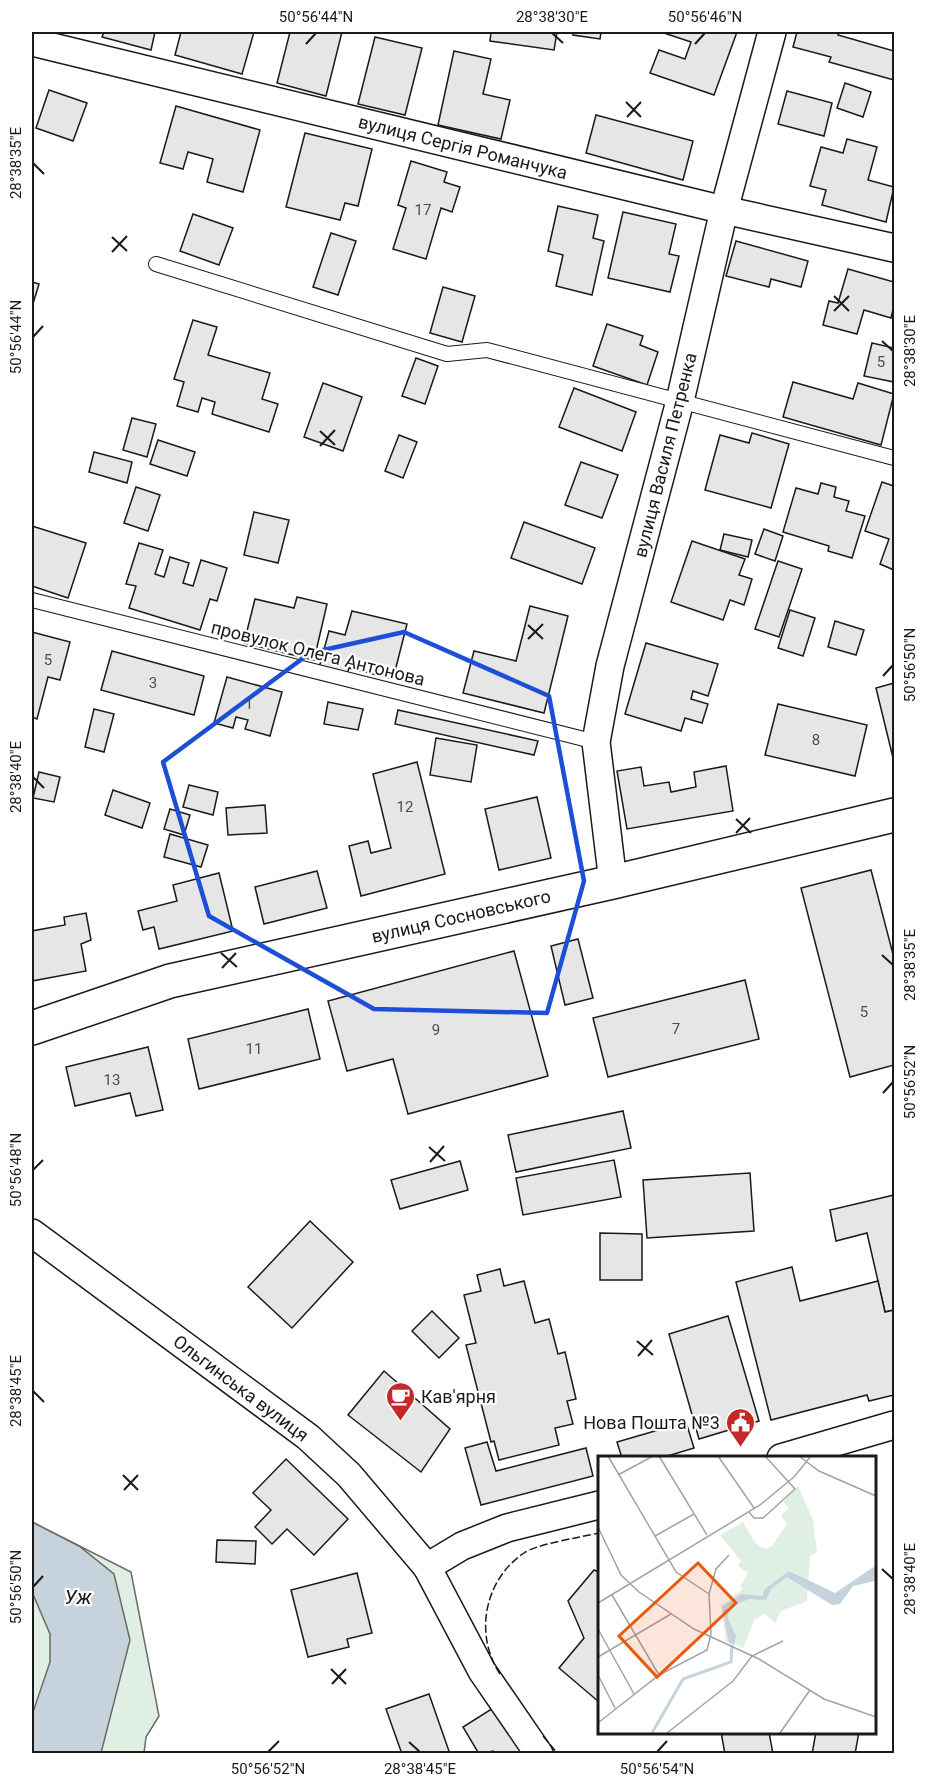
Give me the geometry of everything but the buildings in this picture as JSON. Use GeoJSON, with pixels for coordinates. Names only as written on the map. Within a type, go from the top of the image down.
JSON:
{"type":"FeatureCollection","features":[{"type":"Feature","properties":{"kind":"street","name":"вулиця Василя Петренка"},"geometry":{"type":"LineString","coordinates":[[613,882],[596,742],[610,666],[680,401],[724,210],[772,32]]}},
{"type":"Feature","properties":{"kind":"street","name":"вулиця Сергія Романчука"},"geometry":{"type":"LineString","coordinates":[[32,42],[724,210],[894,248]]}},
{"type":"Feature","properties":{"kind":"street","name":"вулиця Сосновського"},"geometry":{"type":"LineString","coordinates":[[32,1028],[170,981],[613,882],[894,815]]}},
{"type":"Feature","properties":{"kind":"street","name":"Ольгинська вулиця"},"geometry":{"type":"LineString","coordinates":[[32,1233],[308,1437],[350,1474],[427,1567],[482,1671],[539,1754]]}},
{"type":"Feature","properties":{"kind":"street"},"geometry":{"type":"LineString","coordinates":[[788,1456],[894,1425]]}},
{"type":"Feature","properties":{"kind":"street"},"geometry":{"type":"LineString","coordinates":[[427,1567],[462,1546],[507,1528],[598,1505]]}},
{"type":"Feature","properties":{"kind":"lane"},"geometry":{"type":"LineString","coordinates":[[156,264],[447,354],[487,350],[894,458]]}},
{"type":"Feature","properties":{"kind":"lane","name":"провулок Олега Антонова"},"geometry":{"type":"LineString","coordinates":[[32,600],[596,742]]}},
{"type":"Feature","properties":{"kind":"highlighted area"},"geometry":{"type":"Polygon","coordinates":[[[404,632],[549,696],[584,881],[547,1013],[374,1009],[209,916],[163,762],[310,653],[404,632]]]}},
{"type":"Feature","properties":{"kind":"green space","name":"Уж"},"geometry":{"type":"Polygon","coordinates":[[[32,1522],[131,1572],[159,1716],[146,1737],[144,1753],[32,1753],[32,1522]]]}},
{"type":"Feature","properties":{"kind":"water","name":"Уж"},"geometry":{"type":"Polygon","coordinates":[[[32,1522],[79,1546],[114,1574],[130,1640],[101,1753],[32,1753],[32,1715],[50,1662],[50,1634],[32,1592],[32,1522]]]}},
{"type":"Feature","properties":{"kind":"fence"},"geometry":{"type":"LineString","coordinates":[[500,1674],[487,1642],[486,1626],[487,1609],[500,1578],[510,1564],[530,1550],[598,1533]]}},
{"type":"Feature","properties":{"kind":"fence"},"geometry":{"type":"LineString","coordinates":[[543,1736],[558,1754]]}},
{"type":"Feature","properties":{"kind":"place","name":"Кав'ярня"},"geometry":{"type":"Point","coordinates":[400,1422]}},
{"type":"Feature","properties":{"kind":"place","name":"Нова Пошта №3"},"geometry":{"type":"Point","coordinates":[741,1448]}}]}
